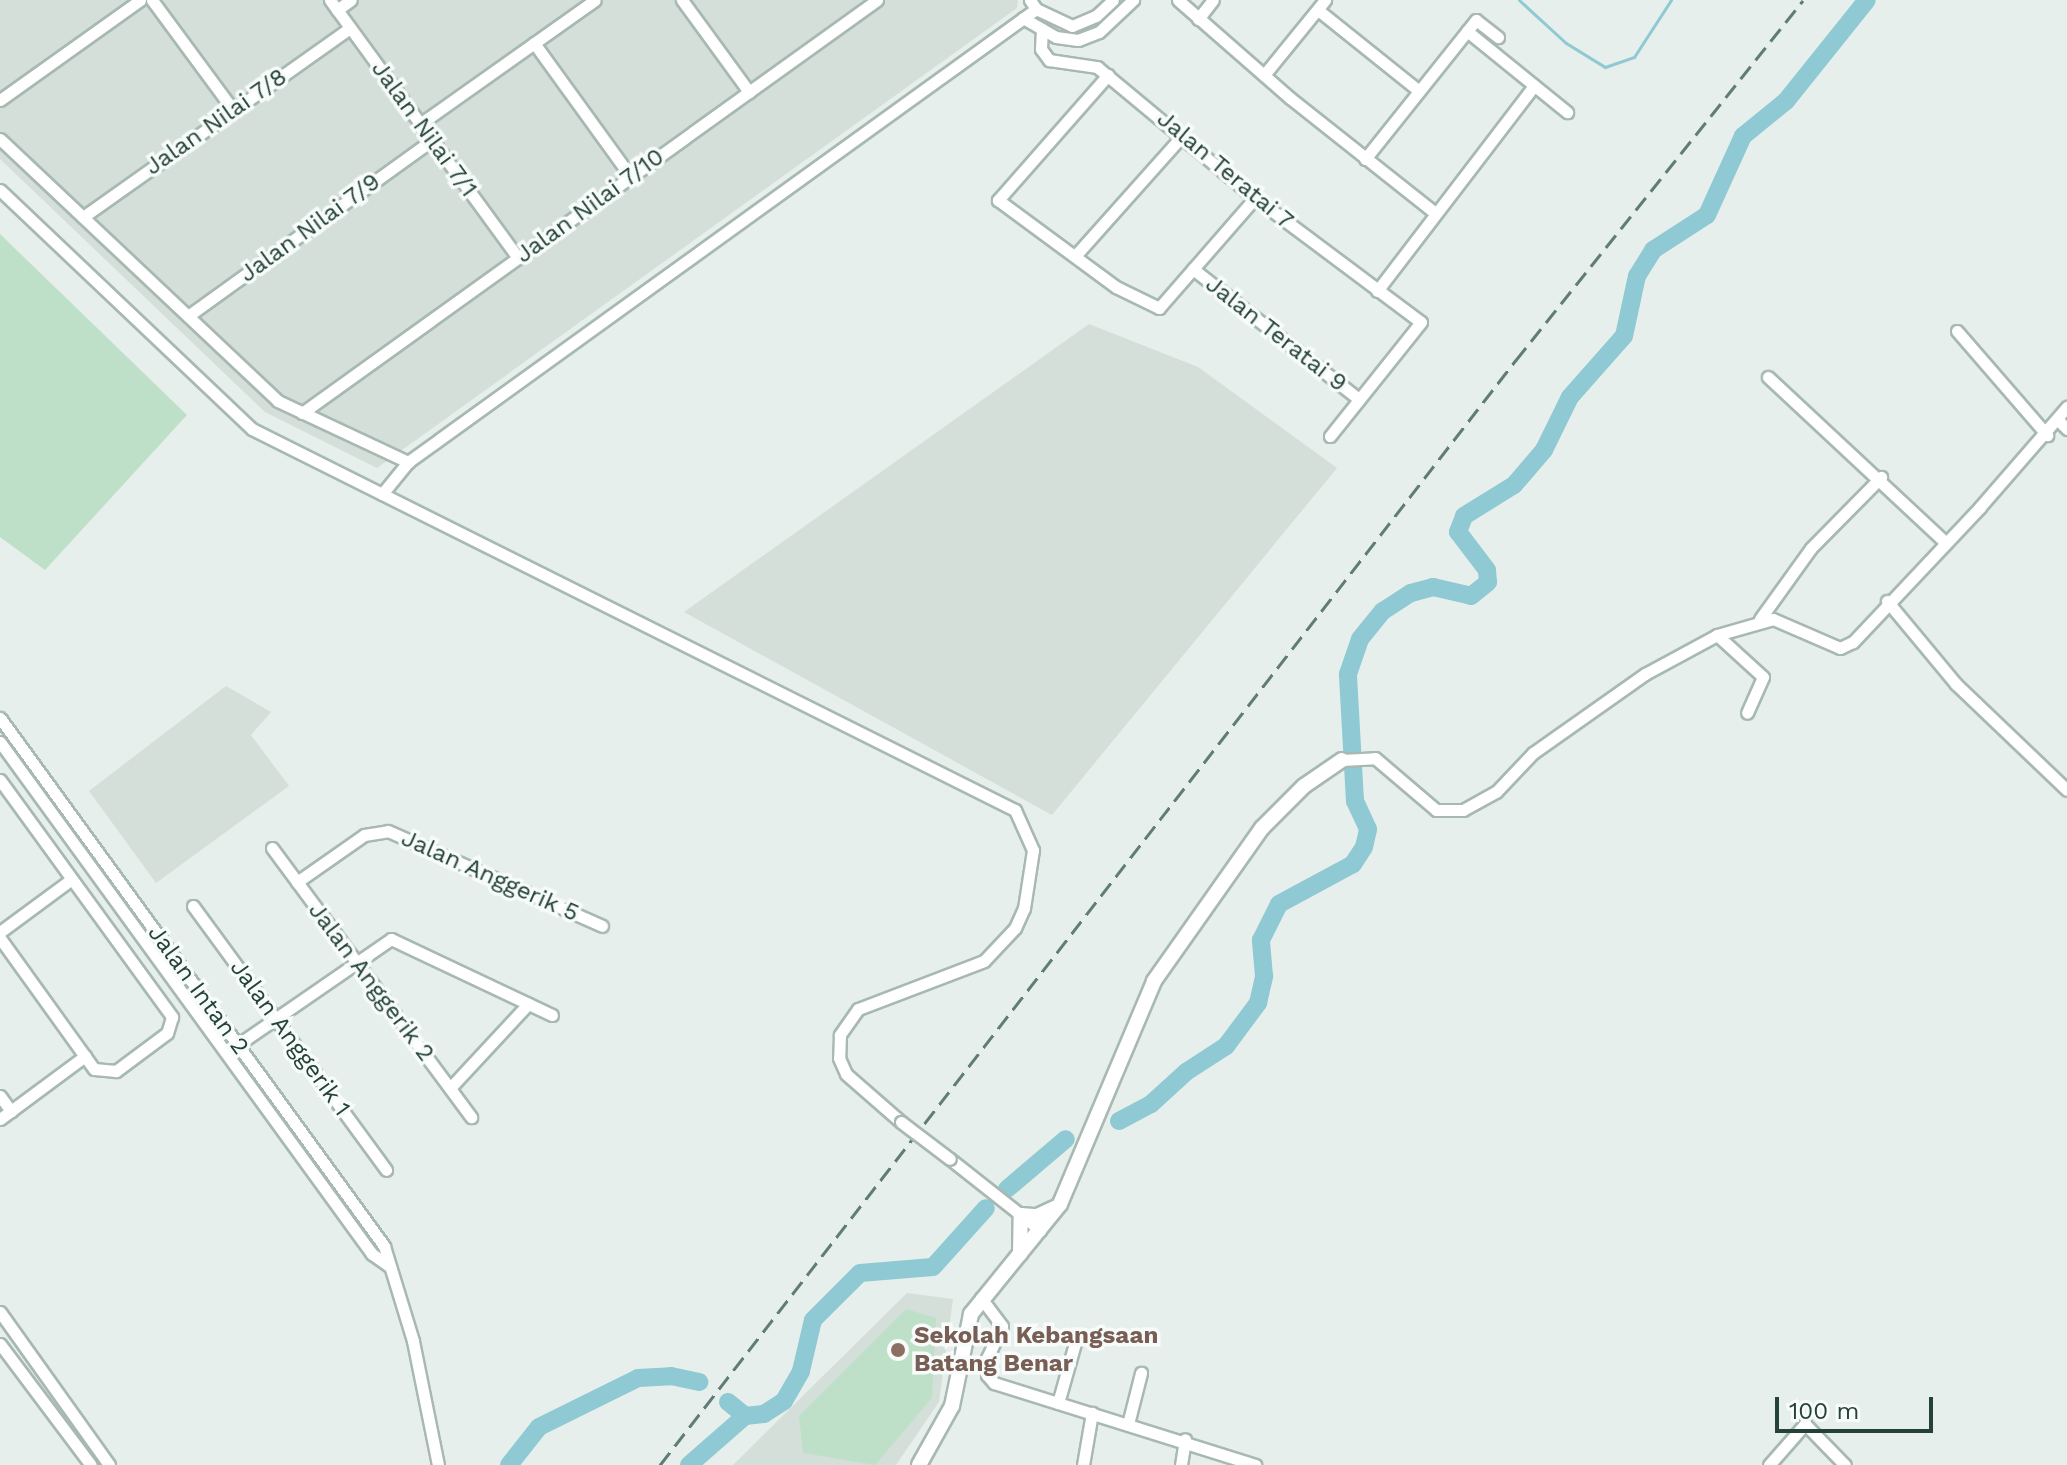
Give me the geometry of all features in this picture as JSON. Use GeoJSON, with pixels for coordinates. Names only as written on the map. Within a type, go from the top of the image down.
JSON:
{"type":"FeatureCollection","features":[{"type":"Feature","properties":{"kind":"street"},"geometry":{"type":"LineString","coordinates":[[0,100],[140,0]]}},
{"type":"Feature","properties":{"kind":"street"},"geometry":{"type":"LineString","coordinates":[[152,0],[233,110]]}},
{"type":"Feature","properties":{"kind":"street"},"geometry":{"type":"LineString","coordinates":[[334,5],[351,0]]}},
{"type":"Feature","properties":{"kind":"street"},"geometry":{"type":"LineString","coordinates":[[420,124],[595,0]]}},
{"type":"Feature","properties":{"kind":"street"},"geometry":{"type":"LineString","coordinates":[[682,0],[749,92]]}},
{"type":"Feature","properties":{"kind":"street"},"geometry":{"type":"LineString","coordinates":[[852,0],[861,12]]}},
{"type":"Feature","properties":{"kind":"street","name":"Jalan Nilai 7/10"},"geometry":{"type":"LineString","coordinates":[[302,413],[877,0]]}},
{"type":"Feature","properties":{"kind":"street"},"geometry":{"type":"LineString","coordinates":[[382,494],[408,462],[1023,18],[1033,4],[1072,26],[1096,16],[1113,0]]}},
{"type":"Feature","properties":{"kind":"street"},"geometry":{"type":"LineString","coordinates":[[1023,18],[1067,41],[1088,38],[1133,0]]}},
{"type":"Feature","properties":{"kind":"street"},"geometry":{"type":"LineString","coordinates":[[1178,0],[1365,159],[1435,213]]}},
{"type":"Feature","properties":{"kind":"street"},"geometry":{"type":"LineString","coordinates":[[1198,19],[1213,0]]}},
{"type":"Feature","properties":{"kind":"street","name":"Jalan Nilai 7/1"},"geometry":{"type":"LineString","coordinates":[[334,5],[518,258]]}},
{"type":"Feature","properties":{"kind":"street"},"geometry":{"type":"LineString","coordinates":[[1264,75],[1322,5],[1418,90]]}},
{"type":"Feature","properties":{"kind":"street"},"geometry":{"type":"LineString","coordinates":[[1365,159],[1476,20],[1498,37]]}},
{"type":"Feature","properties":{"kind":"street","name":"Jalan Nilai 7/8"},"geometry":{"type":"LineString","coordinates":[[83,217],[350,28]]}},
{"type":"Feature","properties":{"kind":"street","name":"Jalan Teratai 7"},"geometry":{"type":"LineString","coordinates":[[1042,29],[1041,49],[1049,60],[1097,67],[1255,198],[1421,322],[1359,399]]}},
{"type":"Feature","properties":{"kind":"street"},"geometry":{"type":"LineString","coordinates":[[1467,31],[1567,112]]}},
{"type":"Feature","properties":{"kind":"street"},"geometry":{"type":"LineString","coordinates":[[534,43],[631,177]]}},
{"type":"Feature","properties":{"kind":"street"},"geometry":{"type":"LineString","coordinates":[[1108,75],[998,200],[1139,302],[1159,308],[1255,198]]}},
{"type":"Feature","properties":{"kind":"street"},"geometry":{"type":"LineString","coordinates":[[1377,291],[1534,86]]}},
{"type":"Feature","properties":{"kind":"street"},"geometry":{"type":"LineString","coordinates":[[1075,256],[1182,136]]}},
{"type":"Feature","properties":{"kind":"street"},"geometry":{"type":"LineString","coordinates":[[0,139],[278,401],[408,462]]}},
{"type":"Feature","properties":{"kind":"street","name":"Jalan Nilai 7/9"},"geometry":{"type":"LineString","coordinates":[[188,316],[432,140]]}},
{"type":"Feature","properties":{"kind":"street"},"geometry":{"type":"LineString","coordinates":[[0,190],[252,429],[1015,810],[1033,850],[1024,908],[1015,928],[984,961],[858,1009],[840,1035],[839,1058],[846,1074],[901,1122],[1040,1230]]}},
{"type":"Feature","properties":{"kind":"street","name":"Jalan Teratai 9"},"geometry":{"type":"LineString","coordinates":[[1193,269],[1359,399]]}},
{"type":"Feature","properties":{"kind":"street"},"geometry":{"type":"LineString","coordinates":[[1957,331],[2047,435]]}},
{"type":"Feature","properties":{"kind":"street"},"geometry":{"type":"LineString","coordinates":[[1768,377],[1881,477],[1944,541]]}},
{"type":"Feature","properties":{"kind":"street"},"geometry":{"type":"LineString","coordinates":[[1330,436],[1359,399]]}},
{"type":"Feature","properties":{"kind":"street"},"geometry":{"type":"LineString","coordinates":[[919,1465],[952,1406],[971,1314],[1060,1204],[1154,981],[1262,828],[1304,786],[1342,760],[1359,757],[1387,764],[1436,810],[1463,810],[1496,792],[1533,753],[1645,674],[1717,635],[1760,619],[1786,622],[1840,648],[1853,642],[1887,601],[2047,435],[2067,407]]}},
{"type":"Feature","properties":{"kind":"street"},"geometry":{"type":"LineString","coordinates":[[2058,420],[2067,429]]}},
{"type":"Feature","properties":{"kind":"street"},"geometry":{"type":"LineString","coordinates":[[1760,619],[1811,548],[1881,477]]}},
{"type":"Feature","properties":{"kind":"street"},"geometry":{"type":"LineString","coordinates":[[1887,601],[1956,684],[2067,790]]}},
{"type":"Feature","properties":{"kind":"street"},"geometry":{"type":"LineString","coordinates":[[1717,635],[1763,677],[1747,713]]}},
{"type":"Feature","properties":{"kind":"street","name":"Jalan Intan 2"},"geometry":{"type":"LineString","coordinates":[[0,718],[384,1246],[413,1341],[438,1465]]}},
{"type":"Feature","properties":{"kind":"street","name":"Jalan Intan 2"},"geometry":{"type":"LineString","coordinates":[[0,742],[372,1254],[389,1266]]}},
{"type":"Feature","properties":{"kind":"street"},"geometry":{"type":"LineString","coordinates":[[0,780],[172,1017],[167,1033],[107,1074],[94,1069],[0,938]]}},
{"type":"Feature","properties":{"kind":"street","name":"Jalan Anggerik 5"},"geometry":{"type":"LineString","coordinates":[[297,882],[364,835],[388,831],[602,926]]}},
{"type":"Feature","properties":{"kind":"street","name":"Jalan Anggerik 2"},"geometry":{"type":"LineString","coordinates":[[272,848],[471,1117]]}},
{"type":"Feature","properties":{"kind":"street"},"geometry":{"type":"LineString","coordinates":[[0,932],[72,879]]}},
{"type":"Feature","properties":{"kind":"street","name":"Jalan Anggerik 1"},"geometry":{"type":"LineString","coordinates":[[193,906],[386,1170]]}},
{"type":"Feature","properties":{"kind":"street"},"geometry":{"type":"LineString","coordinates":[[226,1053],[356,961],[399,939],[552,1015]]}},
{"type":"Feature","properties":{"kind":"street"},"geometry":{"type":"LineString","coordinates":[[450,1088],[528,1004]]}},
{"type":"Feature","properties":{"kind":"street"},"geometry":{"type":"LineString","coordinates":[[0,1119],[85,1056]]}},
{"type":"Feature","properties":{"kind":"street"},"geometry":{"type":"LineString","coordinates":[[0,1096],[11,1111]]}},
{"type":"Feature","properties":{"kind":"street"},"geometry":{"type":"LineString","coordinates":[[1021,1215],[1037,1216],[1060,1204]]}},
{"type":"Feature","properties":{"kind":"street"},"geometry":{"type":"LineString","coordinates":[[1020,1254],[1021,1215]]}},
{"type":"Feature","properties":{"kind":"street"},"geometry":{"type":"LineString","coordinates":[[981,1298],[1002,1326],[987,1358],[987,1375],[994,1383],[1185,1439],[1255,1465]]}},
{"type":"Feature","properties":{"kind":"street"},"geometry":{"type":"LineString","coordinates":[[0,1312],[109,1465]]}},
{"type":"Feature","properties":{"kind":"street"},"geometry":{"type":"LineString","coordinates":[[1058,1403],[1076,1340]]}},
{"type":"Feature","properties":{"kind":"street"},"geometry":{"type":"LineString","coordinates":[[0,1344],[91,1465]]}},
{"type":"Feature","properties":{"kind":"street"},"geometry":{"type":"LineString","coordinates":[[1128,1424],[1141,1373]]}},
{"type":"Feature","properties":{"kind":"street"},"geometry":{"type":"LineString","coordinates":[[1083,1465],[1092,1413]]}},
{"type":"Feature","properties":{"kind":"street"},"geometry":{"type":"LineString","coordinates":[[1769,1465],[1805,1424],[1845,1465]]}},
{"type":"Feature","properties":{"kind":"street"},"geometry":{"type":"LineString","coordinates":[[1181,1465],[1185,1439]]}},
{"type":"Feature","properties":{"kind":"shaded area"},"geometry":{"type":"Polygon","coordinates":[[[0,0],[1018,0],[1017,8],[377,468],[265,412],[0,159],[0,0]]]}},
{"type":"Feature","properties":{"kind":"shaded area"},"geometry":{"type":"Polygon","coordinates":[[[1089,324],[1198,367],[1337,468],[1052,815],[684,612],[1089,324]]]}},
{"type":"Feature","properties":{"kind":"shaded area"},"geometry":{"type":"Polygon","coordinates":[[[226,686],[271,712],[251,735],[289,786],[156,883],[89,791],[226,686]]]}},
{"type":"Feature","properties":{"kind":"shaded area","name":"Sekolah Kebangsaan Batang Benar"},"geometry":{"type":"Polygon","coordinates":[[[907,1293],[953,1299],[939,1402],[896,1465],[733,1465],[907,1293]]]}},
{"type":"Feature","properties":{"kind":"green space"},"geometry":{"type":"Polygon","coordinates":[[[0,234],[187,415],[45,570],[0,537],[0,234]]]}},
{"type":"Feature","properties":{"kind":"green space","name":"Sekolah Kebangsaan Batang Benar"},"geometry":{"type":"Polygon","coordinates":[[[906,1309],[936,1318],[932,1398],[875,1465],[803,1453],[799,1416],[906,1309]]]}},
{"type":"Feature","properties":{"kind":"waterway"},"geometry":{"type":"LineString","coordinates":[[1519,0],[1566,43],[1605,67],[1634,57],[1671,0]]}},
{"type":"Feature","properties":{"kind":"waterway"},"geometry":{"type":"LineString","coordinates":[[1119,1121],[1151,1104],[1186,1072],[1226,1046],[1258,1003],[1264,976],[1261,940],[1279,904],[1353,864],[1364,847],[1368,829],[1355,801],[1348,674],[1360,639],[1383,611],[1411,593],[1433,587],[1471,596],[1488,582],[1487,570],[1458,532],[1464,516],[1514,485],[1544,450],[1570,397],[1624,336],[1637,276],[1653,250],[1707,215],[1743,136],[1786,101],[1867,0]]}},
{"type":"Feature","properties":{"kind":"waterway"},"geometry":{"type":"LineString","coordinates":[[1007,1189],[1066,1139]]}},
{"type":"Feature","properties":{"kind":"waterway"},"geometry":{"type":"LineString","coordinates":[[689,1465],[745,1416],[764,1414],[784,1401],[801,1371],[813,1320],[860,1273],[933,1267],[986,1208]]}},
{"type":"Feature","properties":{"kind":"waterway"},"geometry":{"type":"LineString","coordinates":[[509,1465],[539,1427],[638,1378],[671,1376],[699,1382]]}},
{"type":"Feature","properties":{"kind":"waterway"},"geometry":{"type":"LineString","coordinates":[[728,1402],[745,1416]]}},
{"type":"Feature","properties":{"kind":"railway"},"geometry":{"type":"LineString","coordinates":[[660,1465],[1516,360],[1803,0]]}},
{"type":"Feature","properties":{"kind":"place","name":"Sekolah Kebangsaan Batang Benar"},"geometry":{"type":"Point","coordinates":[898,1350]}}]}
